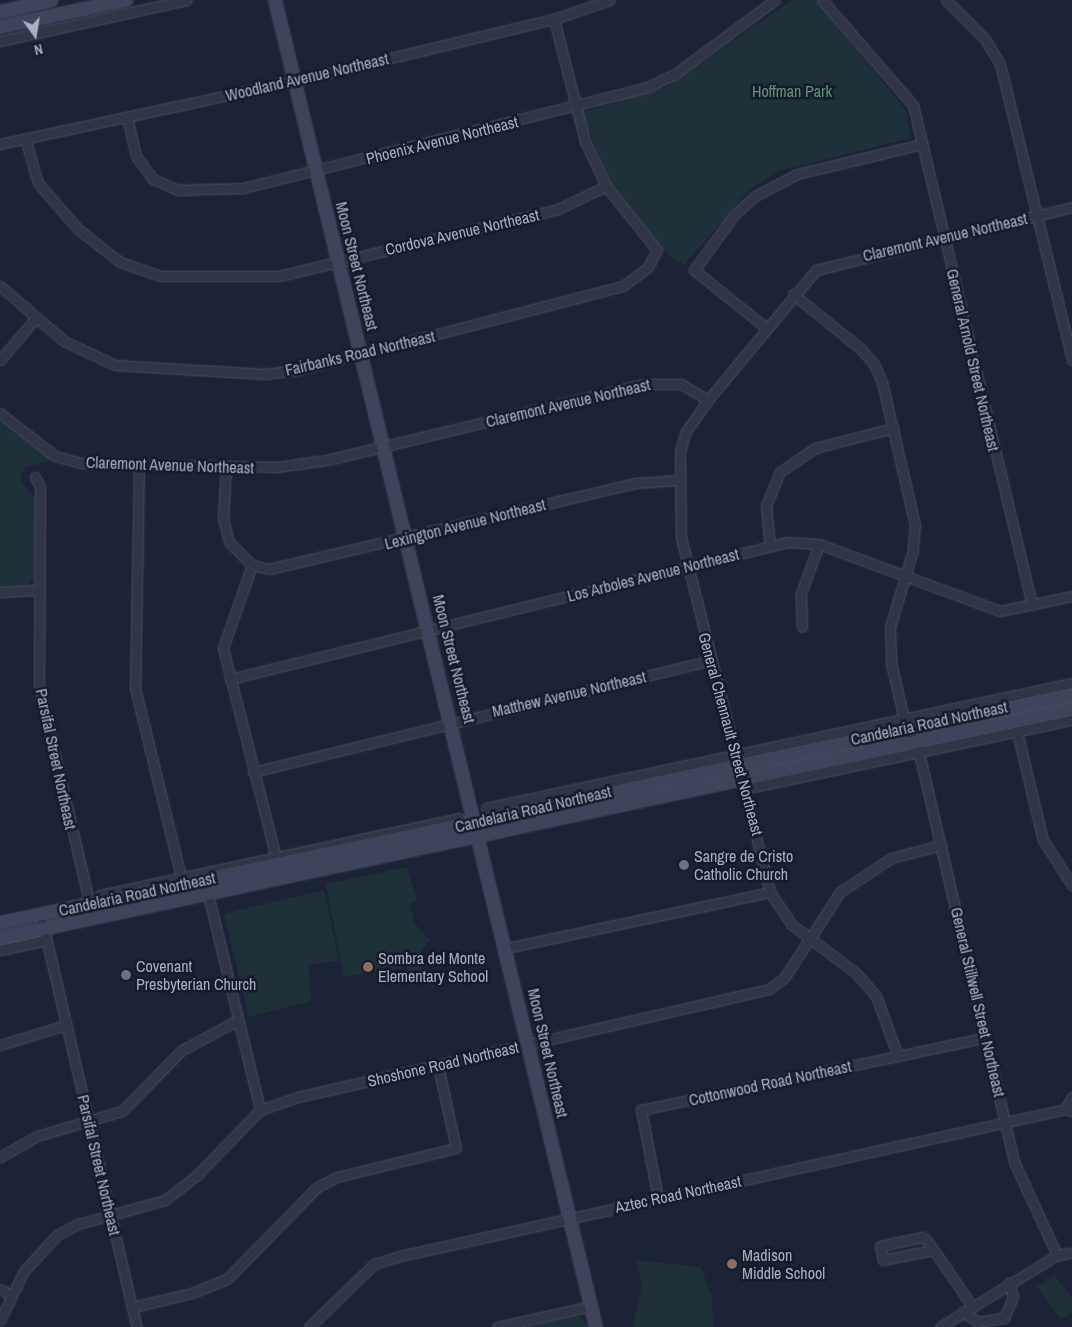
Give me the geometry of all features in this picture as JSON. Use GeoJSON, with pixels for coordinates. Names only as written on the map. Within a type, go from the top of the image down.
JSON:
{"type":"FeatureCollection","features":[{"type":"Feature","properties":{"kind":"main road"},"geometry":{"type":"LineString","coordinates":[[52,0],[6,7],[6,26],[126,0]]}},
{"type":"Feature","properties":{"kind":"main road","name":"Moon Street Northeast"},"geometry":{"type":"LineString","coordinates":[[275,0],[507,948],[596,1327]]}},
{"type":"Feature","properties":{"kind":"main road","name":"Candelaria Road Northeast"},"geometry":{"type":"LineString","coordinates":[[0,923],[41,916],[89,902],[205,882],[477,824],[736,760],[907,724],[1072,695]]}},
{"type":"Feature","properties":{"kind":"main road","name":"Candelaria Road Northeast"},"geometry":{"type":"LineString","coordinates":[[0,938],[45,935],[94,920],[916,748],[1072,709]]}},
{"type":"Feature","properties":{"kind":"street"},"geometry":{"type":"LineString","coordinates":[[0,41],[187,0]]}},
{"type":"Feature","properties":{"kind":"street","name":"Woodland Avenue Northeast"},"geometry":{"type":"LineString","coordinates":[[0,144],[295,81],[554,19],[610,0]]}},
{"type":"Feature","properties":{"kind":"street","name":"Phoenix Avenue Northeast"},"geometry":{"type":"LineString","coordinates":[[127,117],[143,169],[178,190],[243,188],[576,107],[662,82],[775,0]]}},
{"type":"Feature","properties":{"kind":"street","name":"General Arnold Street Northeast"},"geometry":{"type":"LineString","coordinates":[[822,0],[863,51],[904,90],[913,105],[1032,605]]}},
{"type":"Feature","properties":{"kind":"street"},"geometry":{"type":"LineString","coordinates":[[946,0],[985,39],[1000,64],[1072,360]]}},
{"type":"Feature","properties":{"kind":"street"},"geometry":{"type":"LineString","coordinates":[[554,19],[585,141],[606,186]]}},
{"type":"Feature","properties":{"kind":"street","name":"Cordova Avenue Northeast"},"geometry":{"type":"LineString","coordinates":[[25,138],[32,169],[46,195],[78,229],[120,262],[142,273],[255,277],[339,262],[558,209],[606,186]]}},
{"type":"Feature","properties":{"kind":"street"},"geometry":{"type":"LineString","coordinates":[[765,327],[696,273],[694,265],[734,215],[776,183],[922,144]]}},
{"type":"Feature","properties":{"kind":"street","name":"Fairbanks Road Northeast"},"geometry":{"type":"LineString","coordinates":[[0,286],[35,319],[85,352],[140,370],[265,374],[362,353],[603,294],[636,278],[656,256],[656,244],[606,186]]}},
{"type":"Feature","properties":{"kind":"street","name":"Claremont Avenue Northeast"},"geometry":{"type":"LineString","coordinates":[[0,413],[55,456],[139,466],[276,468],[385,446],[644,384],[681,384],[708,400],[808,276],[827,265],[1072,207]]}},
{"type":"Feature","properties":{"kind":"street","name":"General Stillwell Street Northeast"},"geometry":{"type":"LineString","coordinates":[[793,294],[874,364],[893,428],[915,524],[913,550],[904,577],[889,646],[907,724],[916,748],[941,845],[1015,1164],[1057,1255]]}},
{"type":"Feature","properties":{"kind":"street"},"geometry":{"type":"LineString","coordinates":[[0,360],[35,319]]}},
{"type":"Feature","properties":{"kind":"street","name":"General Chennault Street Northeast"},"geometry":{"type":"LineString","coordinates":[[708,400],[686,433],[678,480],[688,566],[736,760],[746,784],[770,892],[792,925],[856,972],[876,996],[898,1056]]}},
{"type":"Feature","properties":{"kind":"street"},"geometry":{"type":"LineString","coordinates":[[770,546],[766,506],[780,472],[815,448],[893,428]]}},
{"type":"Feature","properties":{"kind":"street"},"geometry":{"type":"LineString","coordinates":[[139,466],[135,688],[181,877]]}},
{"type":"Feature","properties":{"kind":"street"},"geometry":{"type":"LineString","coordinates":[[226,468],[224,529],[229,542],[252,565],[223,648],[276,857]]}},
{"type":"Feature","properties":{"kind":"street","name":"Parsifal Street Northeast"},"geometry":{"type":"LineString","coordinates":[[35,477],[40,487],[37,659],[44,718],[94,920]]}},
{"type":"Feature","properties":{"kind":"street","name":"Lexington Avenue Northeast"},"geometry":{"type":"LineString","coordinates":[[252,565],[282,569],[636,483],[678,480]]}},
{"type":"Feature","properties":{"kind":"street"},"geometry":{"type":"LineString","coordinates":[[802,627],[801,593],[818,544]]}},
{"type":"Feature","properties":{"kind":"street","name":"Los Arboles Avenue Northeast"},"geometry":{"type":"LineString","coordinates":[[230,679],[770,546],[818,544],[992,609],[1032,605],[1072,596]]}},
{"type":"Feature","properties":{"kind":"street"},"geometry":{"type":"LineString","coordinates":[[0,592],[37,590]]}},
{"type":"Feature","properties":{"kind":"street","name":"Matthew Avenue Northeast"},"geometry":{"type":"LineString","coordinates":[[254,772],[711,660]]}},
{"type":"Feature","properties":{"kind":"street"},"geometry":{"type":"LineString","coordinates":[[907,724],[1072,683]]}},
{"type":"Feature","properties":{"kind":"street"},"geometry":{"type":"LineString","coordinates":[[916,748],[1017,732],[1072,720]]}},
{"type":"Feature","properties":{"kind":"street"},"geometry":{"type":"LineString","coordinates":[[1017,732],[1043,840],[1072,885]]}},
{"type":"Feature","properties":{"kind":"street"},"geometry":{"type":"LineString","coordinates":[[486,808],[736,760]]}},
{"type":"Feature","properties":{"kind":"street"},"geometry":{"type":"LineString","coordinates":[[89,902],[181,877],[459,818]]}},
{"type":"Feature","properties":{"kind":"street","name":"Shoshone Road Northeast"},"geometry":{"type":"LineString","coordinates":[[0,1320],[32,1259],[56,1235],[111,1216],[146,1208],[183,1188],[260,1110],[298,1097],[769,989],[784,978],[808,936],[840,892],[866,872],[891,858],[941,845]]}},
{"type":"Feature","properties":{"kind":"street"},"geometry":{"type":"LineString","coordinates":[[205,882],[236,1021],[260,1110]]}},
{"type":"Feature","properties":{"kind":"street"},"geometry":{"type":"LineString","coordinates":[[507,948],[770,892]]}},
{"type":"Feature","properties":{"kind":"street","name":"Parsifal Street Northeast"},"geometry":{"type":"LineString","coordinates":[[41,916],[138,1327]]}},
{"type":"Feature","properties":{"kind":"street"},"geometry":{"type":"LineString","coordinates":[[0,950],[45,935]]}},
{"type":"Feature","properties":{"kind":"street"},"geometry":{"type":"LineString","coordinates":[[0,1157],[37,1136],[122,1111],[182,1050],[236,1021]]}},
{"type":"Feature","properties":{"kind":"street"},"geometry":{"type":"LineString","coordinates":[[0,1045],[66,1025]]}},
{"type":"Feature","properties":{"kind":"street","name":"Cottonwood Road Northeast"},"geometry":{"type":"LineString","coordinates":[[658,1198],[641,1110],[986,1037]]}},
{"type":"Feature","properties":{"kind":"street"},"geometry":{"type":"LineString","coordinates":[[133,1306],[192,1293],[227,1279],[316,1188],[337,1177],[456,1148],[438,1066]]}},
{"type":"Feature","properties":{"kind":"street"},"geometry":{"type":"LineString","coordinates":[[1068,1110],[1072,1096]]}},
{"type":"Feature","properties":{"kind":"street","name":"Aztec Road Northeast"},"geometry":{"type":"LineString","coordinates":[[309,1327],[374,1264],[570,1217],[1068,1110]]}},
{"type":"Feature","properties":{"kind":"street"},"geometry":{"type":"LineString","coordinates":[[933,1250],[883,1260],[880,1246],[922,1237],[933,1250],[972,1306]]}},
{"type":"Feature","properties":{"kind":"street"},"geometry":{"type":"LineString","coordinates":[[940,1327],[1057,1255],[1072,1252]]}},
{"type":"Feature","properties":{"kind":"street"},"geometry":{"type":"LineString","coordinates":[[962,1312],[978,1322],[1004,1318],[1013,1297],[1009,1283]]}},
{"type":"Feature","properties":{"kind":"street"},"geometry":{"type":"LineString","coordinates":[[0,1289],[12,1295]]}},
{"type":"Feature","properties":{"kind":"street"},"geometry":{"type":"LineString","coordinates":[[497,1327],[591,1306]]}},
{"type":"Feature","properties":{"kind":"green space","name":"Hoffman Park"},"geometry":{"type":"Polygon","coordinates":[[[792,0],[816,0],[906,110],[911,138],[781,170],[749,190],[684,265],[670,257],[611,184],[582,112],[667,87],[792,0]]]}},
{"type":"Feature","properties":{"kind":"green space"},"geometry":{"type":"Polygon","coordinates":[[[0,420],[52,460],[26,467],[20,475],[22,483],[36,499],[34,578],[26,587],[0,588],[0,420]]]}},
{"type":"Feature","properties":{"kind":"green space"},"geometry":{"type":"Polygon","coordinates":[[[407,867],[417,901],[409,903],[415,924],[430,940],[413,962],[433,976],[410,981],[407,967],[378,973],[372,967],[372,972],[344,977],[326,884],[407,867]]]}},
{"type":"Feature","properties":{"kind":"green space"},"geometry":{"type":"Polygon","coordinates":[[[324,890],[339,961],[308,965],[311,1001],[249,1017],[224,914],[324,890]]]}},
{"type":"Feature","properties":{"kind":"green space"},"geometry":{"type":"Polygon","coordinates":[[[636,1260],[701,1267],[712,1297],[713,1327],[633,1327],[642,1285],[636,1260]]]}},
{"type":"Feature","properties":{"kind":"green space"},"geometry":{"type":"Polygon","coordinates":[[[1054,1275],[1072,1298],[1072,1312],[1061,1320],[1037,1287],[1054,1275]]]}},
{"type":"Feature","properties":{"kind":"green space"},"geometry":{"type":"Polygon","coordinates":[[[577,1315],[589,1327],[526,1327],[577,1315]]]}},
{"type":"Feature","properties":{"kind":"place","name":"Sangre de Cristo Catholic Church"},"geometry":{"type":"Point","coordinates":[684,865]}},
{"type":"Feature","properties":{"kind":"place","name":"Sombra del Monte Elementary School"},"geometry":{"type":"Point","coordinates":[368,967]}},
{"type":"Feature","properties":{"kind":"place","name":"Covenant Presbyterian Church"},"geometry":{"type":"Point","coordinates":[126,975]}},
{"type":"Feature","properties":{"kind":"place","name":"Madison Middle School"},"geometry":{"type":"Point","coordinates":[732,1264]}}]}
